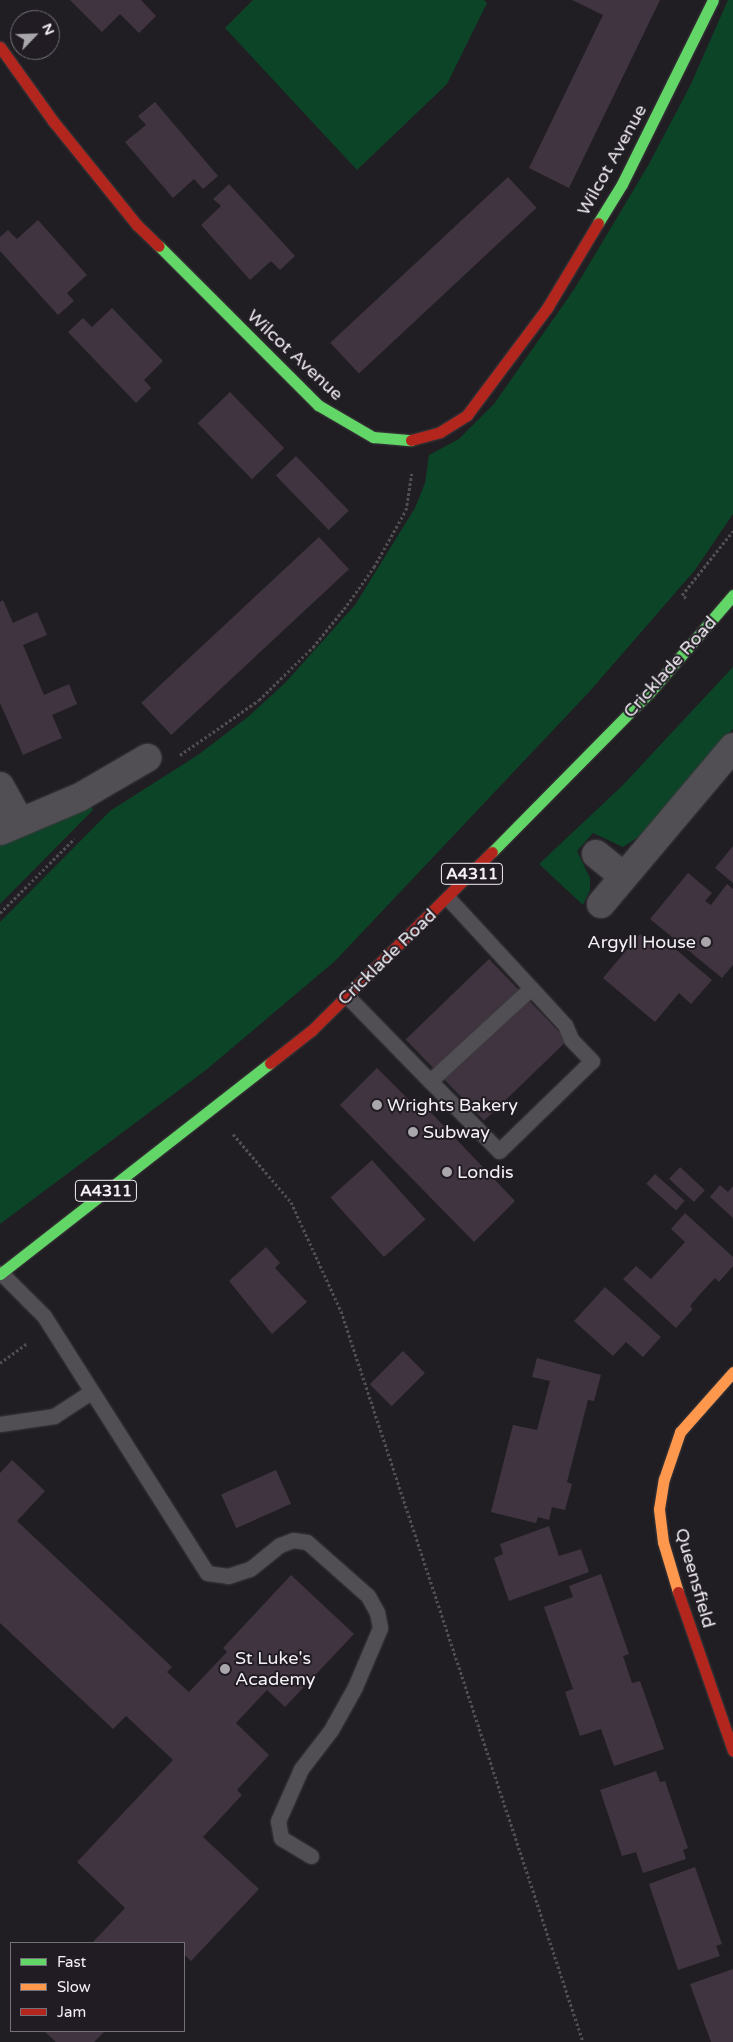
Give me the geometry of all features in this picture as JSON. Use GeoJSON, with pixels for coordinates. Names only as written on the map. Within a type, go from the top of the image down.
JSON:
{"type":"FeatureCollection","features":[{"type":"Feature","properties":{"kind":"street","name":"Wilcot Avenue"},"geometry":{"type":"LineString","coordinates":[[0,47],[53,120],[137,225],[318,405],[373,437],[392,441],[414,440],[440,432],[467,415],[547,308],[622,184],[713,0]]}},
{"type":"Feature","properties":{"kind":"street","name":"Cricklade Road"},"geometry":{"type":"LineString","coordinates":[[0,1273],[312,1030],[448,898],[650,692],[733,595]]}},
{"type":"Feature","properties":{"kind":"street"},"geometry":{"type":"LineString","coordinates":[[601,904],[733,747]]}},
{"type":"Feature","properties":{"kind":"street"},"geometry":{"type":"LineString","coordinates":[[0,786],[10,827],[80,797],[148,758]]}},
{"type":"Feature","properties":{"kind":"street"},"geometry":{"type":"LineString","coordinates":[[596,854],[623,876]]}},
{"type":"Feature","properties":{"kind":"street","name":"Queensfield"},"geometry":{"type":"LineString","coordinates":[[733,1372],[680,1432],[664,1479],[659,1510],[663,1542],[684,1610],[733,1751]]}},
{"type":"Feature","properties":{"kind":"lane"},"geometry":{"type":"LineString","coordinates":[[347,996],[499,1151],[592,1061],[571,1039],[566,1025],[448,898]]}},
{"type":"Feature","properties":{"kind":"lane"},"geometry":{"type":"LineString","coordinates":[[430,1081],[531,988]]}},
{"type":"Feature","properties":{"kind":"lane"},"geometry":{"type":"LineString","coordinates":[[0,1273],[51,1327],[207,1573],[228,1576],[250,1568],[292,1540],[307,1542],[368,1596],[377,1612],[380,1628],[355,1687],[331,1730],[301,1769],[278,1821],[281,1838],[311,1856]]}},
{"type":"Feature","properties":{"kind":"lane"},"geometry":{"type":"LineString","coordinates":[[0,1424],[54,1416],[91,1392]]}},
{"type":"Feature","properties":{"kind":"path"},"geometry":{"type":"LineString","coordinates":[[148,758],[172,761],[202,742],[259,700],[313,647],[374,567],[406,510],[414,440]]}},
{"type":"Feature","properties":{"kind":"path"},"geometry":{"type":"LineString","coordinates":[[212,1109],[291,1202],[341,1311],[583,2042]]}},
{"type":"Feature","properties":{"kind":"path"},"geometry":{"type":"LineString","coordinates":[[0,1363],[51,1327]]}},
{"type":"Feature","properties":{"kind":"green space"},"geometry":{"type":"Polygon","coordinates":[[[253,0],[484,0],[487,3],[447,84],[357,170],[225,28],[253,0]]]}},
{"type":"Feature","properties":{"kind":"green space"},"geometry":{"type":"Polygon","coordinates":[[[728,0],[733,0],[733,514],[695,570],[590,691],[335,961],[206,1070],[0,1224],[0,922],[110,811],[198,755],[249,716],[286,682],[355,605],[415,508],[425,483],[429,455],[459,439],[494,404],[575,288],[649,164],[690,86],[728,0]]]}},
{"type":"Feature","properties":{"kind":"green space"},"geometry":{"type":"Polygon","coordinates":[[[733,667],[733,729],[646,832],[623,847],[593,833],[577,851],[590,878],[590,890],[583,905],[539,864],[622,786],[733,667]]]}},
{"type":"Feature","properties":{"kind":"green space"},"geometry":{"type":"Polygon","coordinates":[[[91,805],[93,810],[0,904],[0,844],[91,805]]]}},
{"type":"Feature","properties":{"kind":"building"},"geometry":{"type":"Polygon","coordinates":[[[70,0],[141,0],[156,16],[139,33],[120,14],[102,32],[70,0]]]}},
{"type":"Feature","properties":{"kind":"building"},"geometry":{"type":"Polygon","coordinates":[[[572,0],[660,0],[569,188],[529,168],[603,15],[572,0]]]}},
{"type":"Feature","properties":{"kind":"building"},"geometry":{"type":"Polygon","coordinates":[[[155,102],[218,176],[203,189],[194,179],[173,198],[125,142],[146,125],[138,116],[155,102]]]}},
{"type":"Feature","properties":{"kind":"building"},"geometry":{"type":"Polygon","coordinates":[[[508,177],[537,208],[359,373],[330,343],[508,177]]]}},
{"type":"Feature","properties":{"kind":"building"},"geometry":{"type":"Polygon","coordinates":[[[229,184],[295,256],[280,270],[271,261],[250,280],[201,225],[221,206],[213,199],[229,184]]]}},
{"type":"Feature","properties":{"kind":"building"},"geometry":{"type":"Polygon","coordinates":[[[38,220],[87,275],[67,293],[74,301],[58,315],[0,251],[0,237],[8,230],[17,239],[38,220]]]}},
{"type":"Feature","properties":{"kind":"building"},"geometry":{"type":"Polygon","coordinates":[[[112,308],[163,361],[144,380],[151,388],[136,403],[68,332],[83,318],[92,327],[112,308]]]}},
{"type":"Feature","properties":{"kind":"building"},"geometry":{"type":"Polygon","coordinates":[[[230,392],[284,448],[252,479],[198,423],[230,392]]]}},
{"type":"Feature","properties":{"kind":"building"},"geometry":{"type":"Polygon","coordinates":[[[296,456],[349,511],[329,530],[276,475],[296,456]]]}},
{"type":"Feature","properties":{"kind":"building"},"geometry":{"type":"Polygon","coordinates":[[[319,537],[349,569],[171,735],[141,703],[319,537]]]}},
{"type":"Feature","properties":{"kind":"building"},"geometry":{"type":"Polygon","coordinates":[[[3,600],[13,623],[37,612],[47,635],[23,645],[44,695],[69,684],[77,704],[52,715],[62,738],[23,755],[0,703],[0,602],[3,600]]]}},
{"type":"Feature","properties":{"kind":"building"},"geometry":{"type":"Polygon","coordinates":[[[733,846],[733,883],[715,868],[733,846]]]}},
{"type":"Feature","properties":{"kind":"building","name":"Argyll House"},"geometry":{"type":"Polygon","coordinates":[[[688,873],[712,893],[705,901],[711,905],[727,884],[733,889],[733,965],[722,978],[650,919],[688,873]]]}},
{"type":"Feature","properties":{"kind":"building"},"geometry":{"type":"Polygon","coordinates":[[[640,934],[659,950],[666,941],[712,980],[691,1004],[679,993],[655,1022],[603,978],[640,934]]]}},
{"type":"Feature","properties":{"kind":"building"},"geometry":{"type":"Polygon","coordinates":[[[489,959],[567,1040],[484,1121],[406,1040],[489,959]]]}},
{"type":"Feature","properties":{"kind":"building","name":"Londis"},"geometry":{"type":"Polygon","coordinates":[[[377,1068],[415,1106],[420,1101],[515,1201],[474,1242],[340,1105],[377,1068]]]}},
{"type":"Feature","properties":{"kind":"building"},"geometry":{"type":"Polygon","coordinates":[[[372,1160],[426,1219],[384,1257],[330,1197],[372,1160]]]}},
{"type":"Feature","properties":{"kind":"building"},"geometry":{"type":"Polygon","coordinates":[[[680,1167],[705,1190],[694,1202],[669,1179],[680,1167]]]}},
{"type":"Feature","properties":{"kind":"building"},"geometry":{"type":"Polygon","coordinates":[[[655,1174],[685,1201],[676,1210],[646,1184],[655,1174]]]}},
{"type":"Feature","properties":{"kind":"building"},"geometry":{"type":"Polygon","coordinates":[[[720,1185],[728,1192],[733,1186],[733,1218],[710,1197],[720,1185]]]}},
{"type":"Feature","properties":{"kind":"building"},"geometry":{"type":"Polygon","coordinates":[[[685,1213],[733,1257],[733,1266],[719,1282],[715,1278],[701,1293],[690,1306],[693,1309],[676,1328],[623,1279],[636,1266],[651,1279],[685,1242],[671,1229],[685,1213]]]}},
{"type":"Feature","properties":{"kind":"building"},"geometry":{"type":"Polygon","coordinates":[[[266,1247],[280,1263],[275,1268],[307,1302],[272,1334],[229,1281],[266,1247]]]}},
{"type":"Feature","properties":{"kind":"building"},"geometry":{"type":"Polygon","coordinates":[[[605,1287],[661,1337],[643,1357],[626,1342],[613,1356],[574,1321],[605,1287]]]}},
{"type":"Feature","properties":{"kind":"building"},"geometry":{"type":"Polygon","coordinates":[[[403,1351],[425,1373],[392,1406],[370,1384],[403,1351]]]}},
{"type":"Feature","properties":{"kind":"building"},"geometry":{"type":"Polygon","coordinates":[[[537,1358],[601,1375],[594,1401],[588,1400],[567,1482],[572,1484],[565,1510],[552,1507],[549,1520],[538,1517],[536,1523],[491,1512],[513,1425],[537,1430],[550,1381],[532,1377],[537,1358]]]}},
{"type":"Feature","properties":{"kind":"building"},"geometry":{"type":"Polygon","coordinates":[[[12,1460],[45,1491],[17,1521],[172,1667],[167,1672],[189,1692],[227,1652],[223,1648],[291,1575],[354,1634],[285,1707],[267,1690],[236,1723],[269,1755],[237,1790],[242,1795],[203,1837],[259,1889],[191,1961],[185,1955],[185,1942],[93,1942],[125,1908],[77,1862],[173,1760],[126,1716],[113,1729],[0,1623],[0,1473],[12,1460]]]}},
{"type":"Feature","properties":{"kind":"building"},"geometry":{"type":"Polygon","coordinates":[[[276,1470],[291,1504],[236,1528],[221,1494],[276,1470]]]}},
{"type":"Feature","properties":{"kind":"building"},"geometry":{"type":"Polygon","coordinates":[[[549,1526],[559,1556],[581,1549],[589,1572],[509,1601],[494,1558],[503,1554],[500,1544],[549,1526]]]}},
{"type":"Feature","properties":{"kind":"building"},"geometry":{"type":"Polygon","coordinates":[[[601,1574],[629,1654],[623,1656],[632,1683],[640,1681],[664,1749],[614,1766],[601,1729],[580,1736],[565,1692],[573,1689],[544,1607],[573,1597],[569,1586],[601,1574]]]}},
{"type":"Feature","properties":{"kind":"building"},"geometry":{"type":"Polygon","coordinates":[[[656,1771],[660,1782],[665,1781],[688,1848],[683,1850],[686,1859],[643,1873],[636,1852],[622,1856],[600,1790],[656,1771]]]}},
{"type":"Feature","properties":{"kind":"building"},"geometry":{"type":"Polygon","coordinates":[[[695,1867],[722,1944],[716,1946],[720,1956],[678,1970],[649,1884],[695,1867]]]}},
{"type":"Feature","properties":{"kind":"building"},"geometry":{"type":"Polygon","coordinates":[[[733,1969],[733,2042],[711,2042],[690,1984],[733,1969]]]}},
{"type":"Feature","properties":{"kind":"building"},"geometry":{"type":"Polygon","coordinates":[[[45,2032],[104,2032],[94,2042],[56,2042],[45,2032]]]}},
{"type":"Feature","properties":{"kind":"traffic: fast"},"geometry":{"type":"LineString","coordinates":[[598,223],[622,184],[713,0]]}},
{"type":"Feature","properties":{"kind":"traffic: fast"},"geometry":{"type":"LineString","coordinates":[[159,246],[318,405],[373,437],[411,440]]}},
{"type":"Feature","properties":{"kind":"traffic: fast"},"geometry":{"type":"LineString","coordinates":[[492,852],[650,692],[733,595]]}},
{"type":"Feature","properties":{"kind":"traffic: fast"},"geometry":{"type":"LineString","coordinates":[[0,1274],[270,1063]]}},
{"type":"Feature","properties":{"kind":"traffic: slow"},"geometry":{"type":"LineString","coordinates":[[678,1592],[663,1542],[659,1509],[664,1479],[680,1432],[733,1372]]}},
{"type":"Feature","properties":{"kind":"traffic: jam"},"geometry":{"type":"LineString","coordinates":[[0,47],[53,121],[137,225],[159,246]]}},
{"type":"Feature","properties":{"kind":"traffic: jam"},"geometry":{"type":"LineString","coordinates":[[411,440],[440,432],[467,415],[547,308],[598,223]]}},
{"type":"Feature","properties":{"kind":"traffic: jam"},"geometry":{"type":"LineString","coordinates":[[270,1063],[312,1030],[492,852]]}},
{"type":"Feature","properties":{"kind":"traffic: jam"},"geometry":{"type":"LineString","coordinates":[[678,1592],[733,1751]]}},
{"type":"Feature","properties":{"kind":"place","name":"Argyll House"},"geometry":{"type":"Point","coordinates":[706,942]}},
{"type":"Feature","properties":{"kind":"place","name":"Wrights Bakery"},"geometry":{"type":"Point","coordinates":[377,1105]}},
{"type":"Feature","properties":{"kind":"place","name":"Subway"},"geometry":{"type":"Point","coordinates":[413,1132]}},
{"type":"Feature","properties":{"kind":"place","name":"Londis"},"geometry":{"type":"Point","coordinates":[447,1172]}},
{"type":"Feature","properties":{"kind":"place","name":"St Luke's Academy"},"geometry":{"type":"Point","coordinates":[225,1669]}}]}
